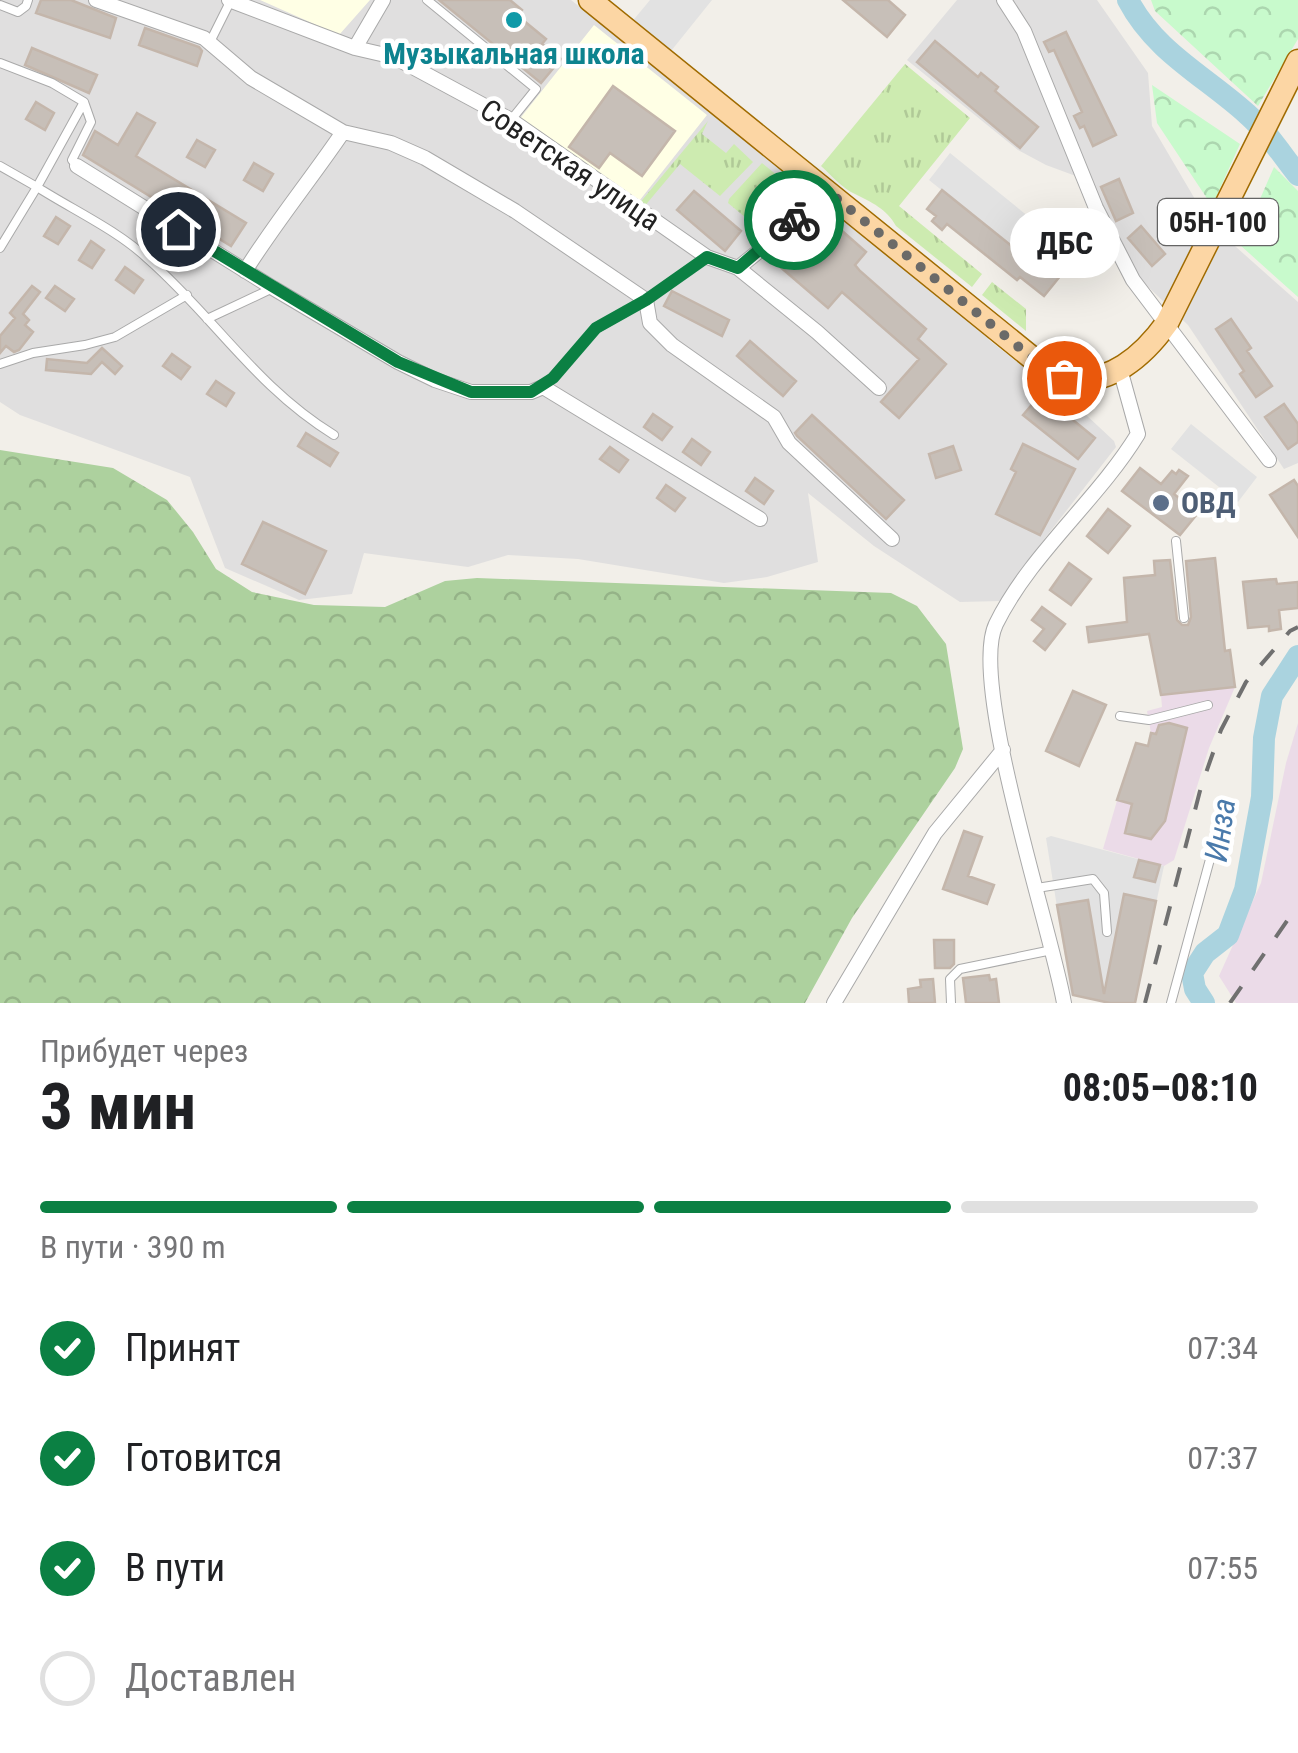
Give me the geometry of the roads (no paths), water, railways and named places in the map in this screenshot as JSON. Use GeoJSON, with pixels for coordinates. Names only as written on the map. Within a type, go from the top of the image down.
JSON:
{"type":"FeatureCollection","features":[{"type":"Feature","properties":{"kind":"main road"},"geometry":{"type":"LineString","coordinates":[[590,0],[1050,371],[1064,378],[1090,379],[1120,369]]}},
{"type":"Feature","properties":{"kind":"main road","name":"05Н-100"},"geometry":{"type":"LineString","coordinates":[[1120,369],[1149,348],[1167,323],[1298,61]]}},
{"type":"Feature","properties":{"kind":"street"},"geometry":{"type":"LineString","coordinates":[[96,0],[210,42],[251,78],[343,132],[391,143],[424,158],[543,229],[646,300],[650,323],[672,345],[774,417],[789,443],[892,539]]}},
{"type":"Feature","properties":{"kind":"street","name":"Советская улица"},"geometry":{"type":"LineString","coordinates":[[230,0],[355,48],[394,57],[511,120],[707,257],[738,268],[878,388]]}},
{"type":"Feature","properties":{"kind":"street"},"geometry":{"type":"LineString","coordinates":[[355,48],[383,0]]}},
{"type":"Feature","properties":{"kind":"street"},"geometry":{"type":"LineString","coordinates":[[1004,0],[1024,31],[1096,208],[1133,280],[1269,460]]}},
{"type":"Feature","properties":{"kind":"street"},"geometry":{"type":"LineString","coordinates":[[245,271],[273,226],[298,198],[343,132]]}},
{"type":"Feature","properties":{"kind":"street"},"geometry":{"type":"LineString","coordinates":[[77,166],[398,362],[471,392],[531,392],[543,387],[760,520]]}},
{"type":"Feature","properties":{"kind":"street"},"geometry":{"type":"LineString","coordinates":[[738,268],[830,193]]}},
{"type":"Feature","properties":{"kind":"street"},"geometry":{"type":"LineString","coordinates":[[1064,1003],[1003,750],[990,644],[996,624],[1024,580],[1138,434],[1120,369]]}},
{"type":"Feature","properties":{"kind":"street"},"geometry":{"type":"LineString","coordinates":[[834,1003],[935,833],[1003,750]]}},
{"type":"Feature","properties":{"kind":"lane"},"geometry":{"type":"LineString","coordinates":[[0,6],[18,12],[28,0]]}},
{"type":"Feature","properties":{"kind":"lane"},"geometry":{"type":"LineString","coordinates":[[210,42],[230,0]]}},
{"type":"Feature","properties":{"kind":"lane"},"geometry":{"type":"LineString","coordinates":[[427,0],[536,89],[511,120]]}},
{"type":"Feature","properties":{"kind":"lane"},"geometry":{"type":"LineString","coordinates":[[0,63],[52,83],[84,102],[92,122],[72,160],[77,166]]}},
{"type":"Feature","properties":{"kind":"lane"},"geometry":{"type":"LineString","coordinates":[[0,248],[84,102]]}},
{"type":"Feature","properties":{"kind":"lane"},"geometry":{"type":"LineString","coordinates":[[0,166],[145,255],[187,295],[245,363],[299,413],[334,435]]}},
{"type":"Feature","properties":{"kind":"lane"},"geometry":{"type":"LineString","coordinates":[[543,387],[596,328],[646,300],[707,257]]}},
{"type":"Feature","properties":{"kind":"lane"},"geometry":{"type":"LineString","coordinates":[[207,319],[273,288]]}},
{"type":"Feature","properties":{"kind":"lane"},"geometry":{"type":"LineString","coordinates":[[0,364],[32,352],[115,337],[187,295]]}},
{"type":"Feature","properties":{"kind":"lane"},"geometry":{"type":"LineString","coordinates":[[1176,540],[1184,618]]}},
{"type":"Feature","properties":{"kind":"lane"},"geometry":{"type":"LineString","coordinates":[[1120,716],[1148,720],[1208,705]]}},
{"type":"Feature","properties":{"kind":"lane"},"geometry":{"type":"LineString","coordinates":[[1171,1003],[1218,826]]}},
{"type":"Feature","properties":{"kind":"lane"},"geometry":{"type":"LineString","coordinates":[[1037,888],[1093,879],[1104,893],[1108,932]]}},
{"type":"Feature","properties":{"kind":"lane"},"geometry":{"type":"LineString","coordinates":[[951,1003],[950,979],[960,969],[1052,950]]}},
{"type":"Feature","properties":{"kind":"waterway","name":"Инза"},"geometry":{"type":"LineString","coordinates":[[1128,0],[1166,49],[1254,121],[1298,175]]}},
{"type":"Feature","properties":{"kind":"waterway","name":"Инза"},"geometry":{"type":"LineString","coordinates":[[1204,1003],[1195,989],[1192,973],[1205,953],[1228,935],[1245,890],[1262,797],[1264,738],[1272,696],[1298,656]]}},
{"type":"Feature","properties":{"kind":"railway"},"geometry":{"type":"LineString","coordinates":[[1145,1003],[1201,787],[1221,730],[1246,682],[1290,631],[1298,627]]}},
{"type":"Feature","properties":{"kind":"railway"},"geometry":{"type":"LineString","coordinates":[[1230,1003],[1298,905]]}},
{"type":"Feature","properties":{"kind":"place","name":"Музыкальная школа"},"geometry":{"type":"Point","coordinates":[514,20]}},
{"type":"Feature","properties":{"kind":"place","name":"ДБС"},"geometry":{"type":"Point","coordinates":[1064,378]}},
{"type":"Feature","properties":{"kind":"place","name":"ОВД"},"geometry":{"type":"Point","coordinates":[1161,503]}}]}
